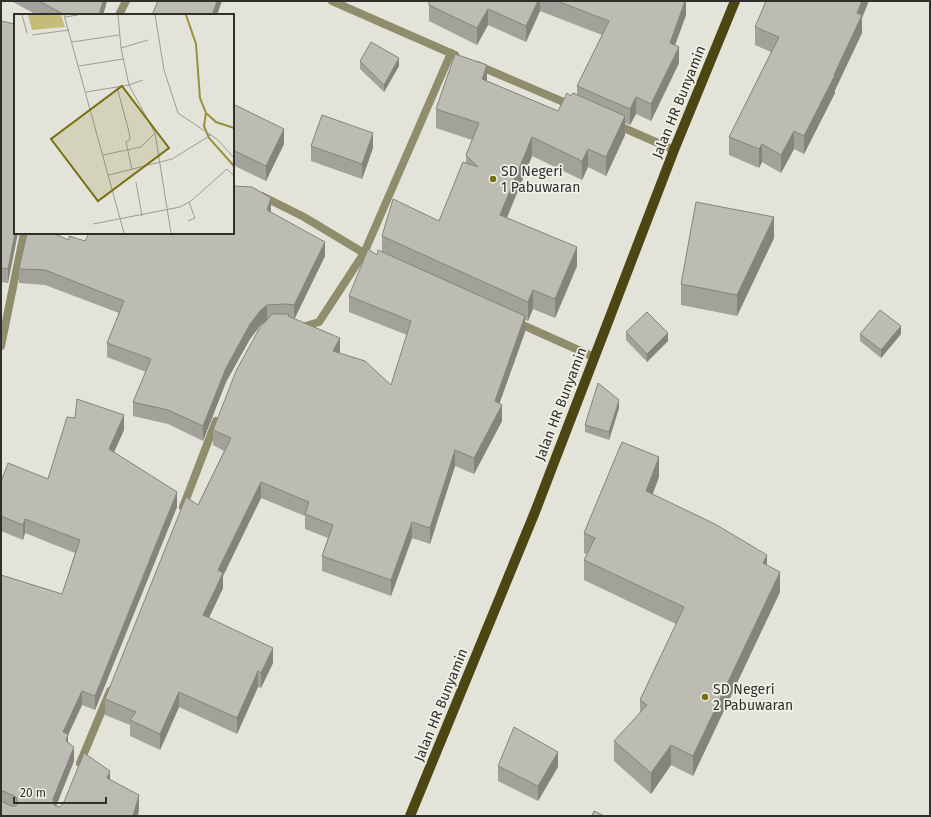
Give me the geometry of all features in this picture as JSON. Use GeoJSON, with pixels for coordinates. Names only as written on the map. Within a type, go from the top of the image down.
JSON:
{"type":"FeatureCollection","features":[{"type":"Feature","properties":{"kind":"main road","name":"Jalan HR Bunyamin"},"geometry":{"type":"LineString","coordinates":[[410,816],[535,512],[674,150],[735,1]]}},
{"type":"Feature","properties":{"kind":"street"},"geometry":{"type":"LineString","coordinates":[[120,14],[126,1]]}},
{"type":"Feature","properties":{"kind":"street"},"geometry":{"type":"LineString","coordinates":[[332,1],[580,109]]}},
{"type":"Feature","properties":{"kind":"street"},"geometry":{"type":"LineString","coordinates":[[294,326],[302,327],[319,322],[364,253],[451,53]]}},
{"type":"Feature","properties":{"kind":"street"},"geometry":{"type":"LineString","coordinates":[[609,122],[674,150]]}},
{"type":"Feature","properties":{"kind":"street"},"geometry":{"type":"LineString","coordinates":[[254,193],[268,198],[304,217],[378,260]]}},
{"type":"Feature","properties":{"kind":"street"},"geometry":{"type":"LineString","coordinates":[[1,346],[24,234]]}},
{"type":"Feature","properties":{"kind":"street"},"geometry":{"type":"LineString","coordinates":[[508,318],[594,357]]}},
{"type":"Feature","properties":{"kind":"street"},"geometry":{"type":"LineString","coordinates":[[179,517],[219,414]]}},
{"type":"Feature","properties":{"kind":"street"},"geometry":{"type":"LineString","coordinates":[[76,773],[112,686]]}},
{"type":"Feature","properties":{"kind":"building"},"geometry":{"type":"Polygon","coordinates":[[[39,1],[103,1],[99,14],[63,14],[39,1]]]}},
{"type":"Feature","properties":{"kind":"building"},"geometry":{"type":"Polygon","coordinates":[[[158,1],[217,1],[212,14],[152,14],[158,1]]]}},
{"type":"Feature","properties":{"kind":"building"},"geometry":{"type":"Polygon","coordinates":[[[429,1],[538,1],[526,26],[488,9],[477,28],[429,5],[429,1]]]}},
{"type":"Feature","properties":{"kind":"building"},"geometry":{"type":"Polygon","coordinates":[[[557,1],[685,1],[670,43],[679,47],[651,104],[636,97],[630,109],[577,86],[609,21],[557,1]]]}},
{"type":"Feature","properties":{"kind":"building"},"geometry":{"type":"Polygon","coordinates":[[[766,1],[862,1],[857,13],[862,15],[835,75],[804,136],[794,131],[781,155],[762,144],[759,149],[729,137],[779,37],[755,27],[766,1]]]}},
{"type":"Feature","properties":{"kind":"building"},"geometry":{"type":"Polygon","coordinates":[[[1,21],[14,24],[15,234],[8,269],[1,268],[1,21]]]}},
{"type":"Feature","properties":{"kind":"building"},"geometry":{"type":"Polygon","coordinates":[[[371,42],[399,58],[384,85],[360,61],[371,42]]]}},
{"type":"Feature","properties":{"kind":"building"},"geometry":{"type":"Polygon","coordinates":[[[455,54],[487,65],[482,79],[558,111],[567,93],[571,96],[573,93],[625,116],[606,157],[588,149],[582,161],[532,137],[500,215],[577,247],[555,299],[533,290],[528,302],[382,236],[393,199],[439,221],[463,162],[478,167],[466,155],[479,123],[436,109],[455,54]]]}},
{"type":"Feature","properties":{"kind":"building"},"geometry":{"type":"Polygon","coordinates":[[[234,104],[284,129],[266,166],[234,150],[234,104]]]}},
{"type":"Feature","properties":{"kind":"building"},"geometry":{"type":"Polygon","coordinates":[[[322,115],[373,133],[362,164],[311,146],[322,115]]]}},
{"type":"Feature","properties":{"kind":"building"},"geometry":{"type":"Polygon","coordinates":[[[234,186],[252,187],[271,198],[267,210],[325,242],[294,305],[267,305],[260,311],[250,324],[226,368],[203,426],[168,410],[133,402],[151,359],[107,343],[124,301],[45,270],[19,269],[27,234],[54,234],[69,240],[69,236],[85,241],[88,234],[234,234],[234,186]]]}},
{"type":"Feature","properties":{"kind":"building"},"geometry":{"type":"Polygon","coordinates":[[[696,202],[774,217],[737,295],[681,284],[696,202]]]}},
{"type":"Feature","properties":{"kind":"building"},"geometry":{"type":"Polygon","coordinates":[[[368,249],[377,255],[378,250],[525,316],[495,401],[502,405],[474,458],[455,450],[430,528],[412,522],[391,580],[322,556],[333,525],[305,514],[309,502],[261,482],[218,570],[223,573],[203,615],[273,648],[261,673],[258,671],[237,718],[179,692],[160,734],[130,720],[136,712],[105,699],[186,497],[198,505],[231,438],[213,430],[236,371],[259,329],[272,314],[289,314],[288,316],[340,338],[333,351],[365,361],[391,385],[411,321],[349,296],[368,249]]]}},
{"type":"Feature","properties":{"kind":"building"},"geometry":{"type":"Polygon","coordinates":[[[880,310],[901,326],[881,350],[860,334],[880,310]]]}},
{"type":"Feature","properties":{"kind":"building"},"geometry":{"type":"Polygon","coordinates":[[[647,312],[668,333],[647,354],[626,332],[647,312]]]}},
{"type":"Feature","properties":{"kind":"building"},"geometry":{"type":"Polygon","coordinates":[[[598,383],[619,400],[609,432],[585,425],[598,383]]]}},
{"type":"Feature","properties":{"kind":"building"},"geometry":{"type":"Polygon","coordinates":[[[77,399],[124,415],[109,449],[177,492],[95,696],[82,691],[63,732],[68,734],[66,741],[74,747],[53,799],[54,805],[59,807],[63,804],[84,753],[110,771],[107,778],[139,795],[133,816],[1,816],[1,801],[11,806],[16,806],[18,802],[16,797],[1,791],[1,575],[62,594],[80,540],[25,519],[23,525],[1,516],[1,482],[8,463],[48,479],[67,417],[75,418],[77,399]]]}},
{"type":"Feature","properties":{"kind":"building"},"geometry":{"type":"Polygon","coordinates":[[[622,442],[659,457],[646,491],[715,524],[767,555],[763,563],[780,572],[693,756],[671,745],[651,773],[614,741],[647,705],[640,700],[684,607],[584,560],[595,538],[584,533],[622,442]]]}},
{"type":"Feature","properties":{"kind":"building"},"geometry":{"type":"Polygon","coordinates":[[[514,727],[558,752],[538,786],[498,766],[514,727]]]}},
{"type":"Feature","properties":{"kind":"building"},"geometry":{"type":"Polygon","coordinates":[[[594,811],[604,816],[592,816],[594,811]]]}},
{"type":"Feature","properties":{"kind":"place","name":"SD Negeri 1 Pabuwaran"},"geometry":{"type":"Point","coordinates":[493,179]}},
{"type":"Feature","properties":{"kind":"place","name":"SD Negeri 2 Pabuwaran"},"geometry":{"type":"Point","coordinates":[705,697]}}]}
